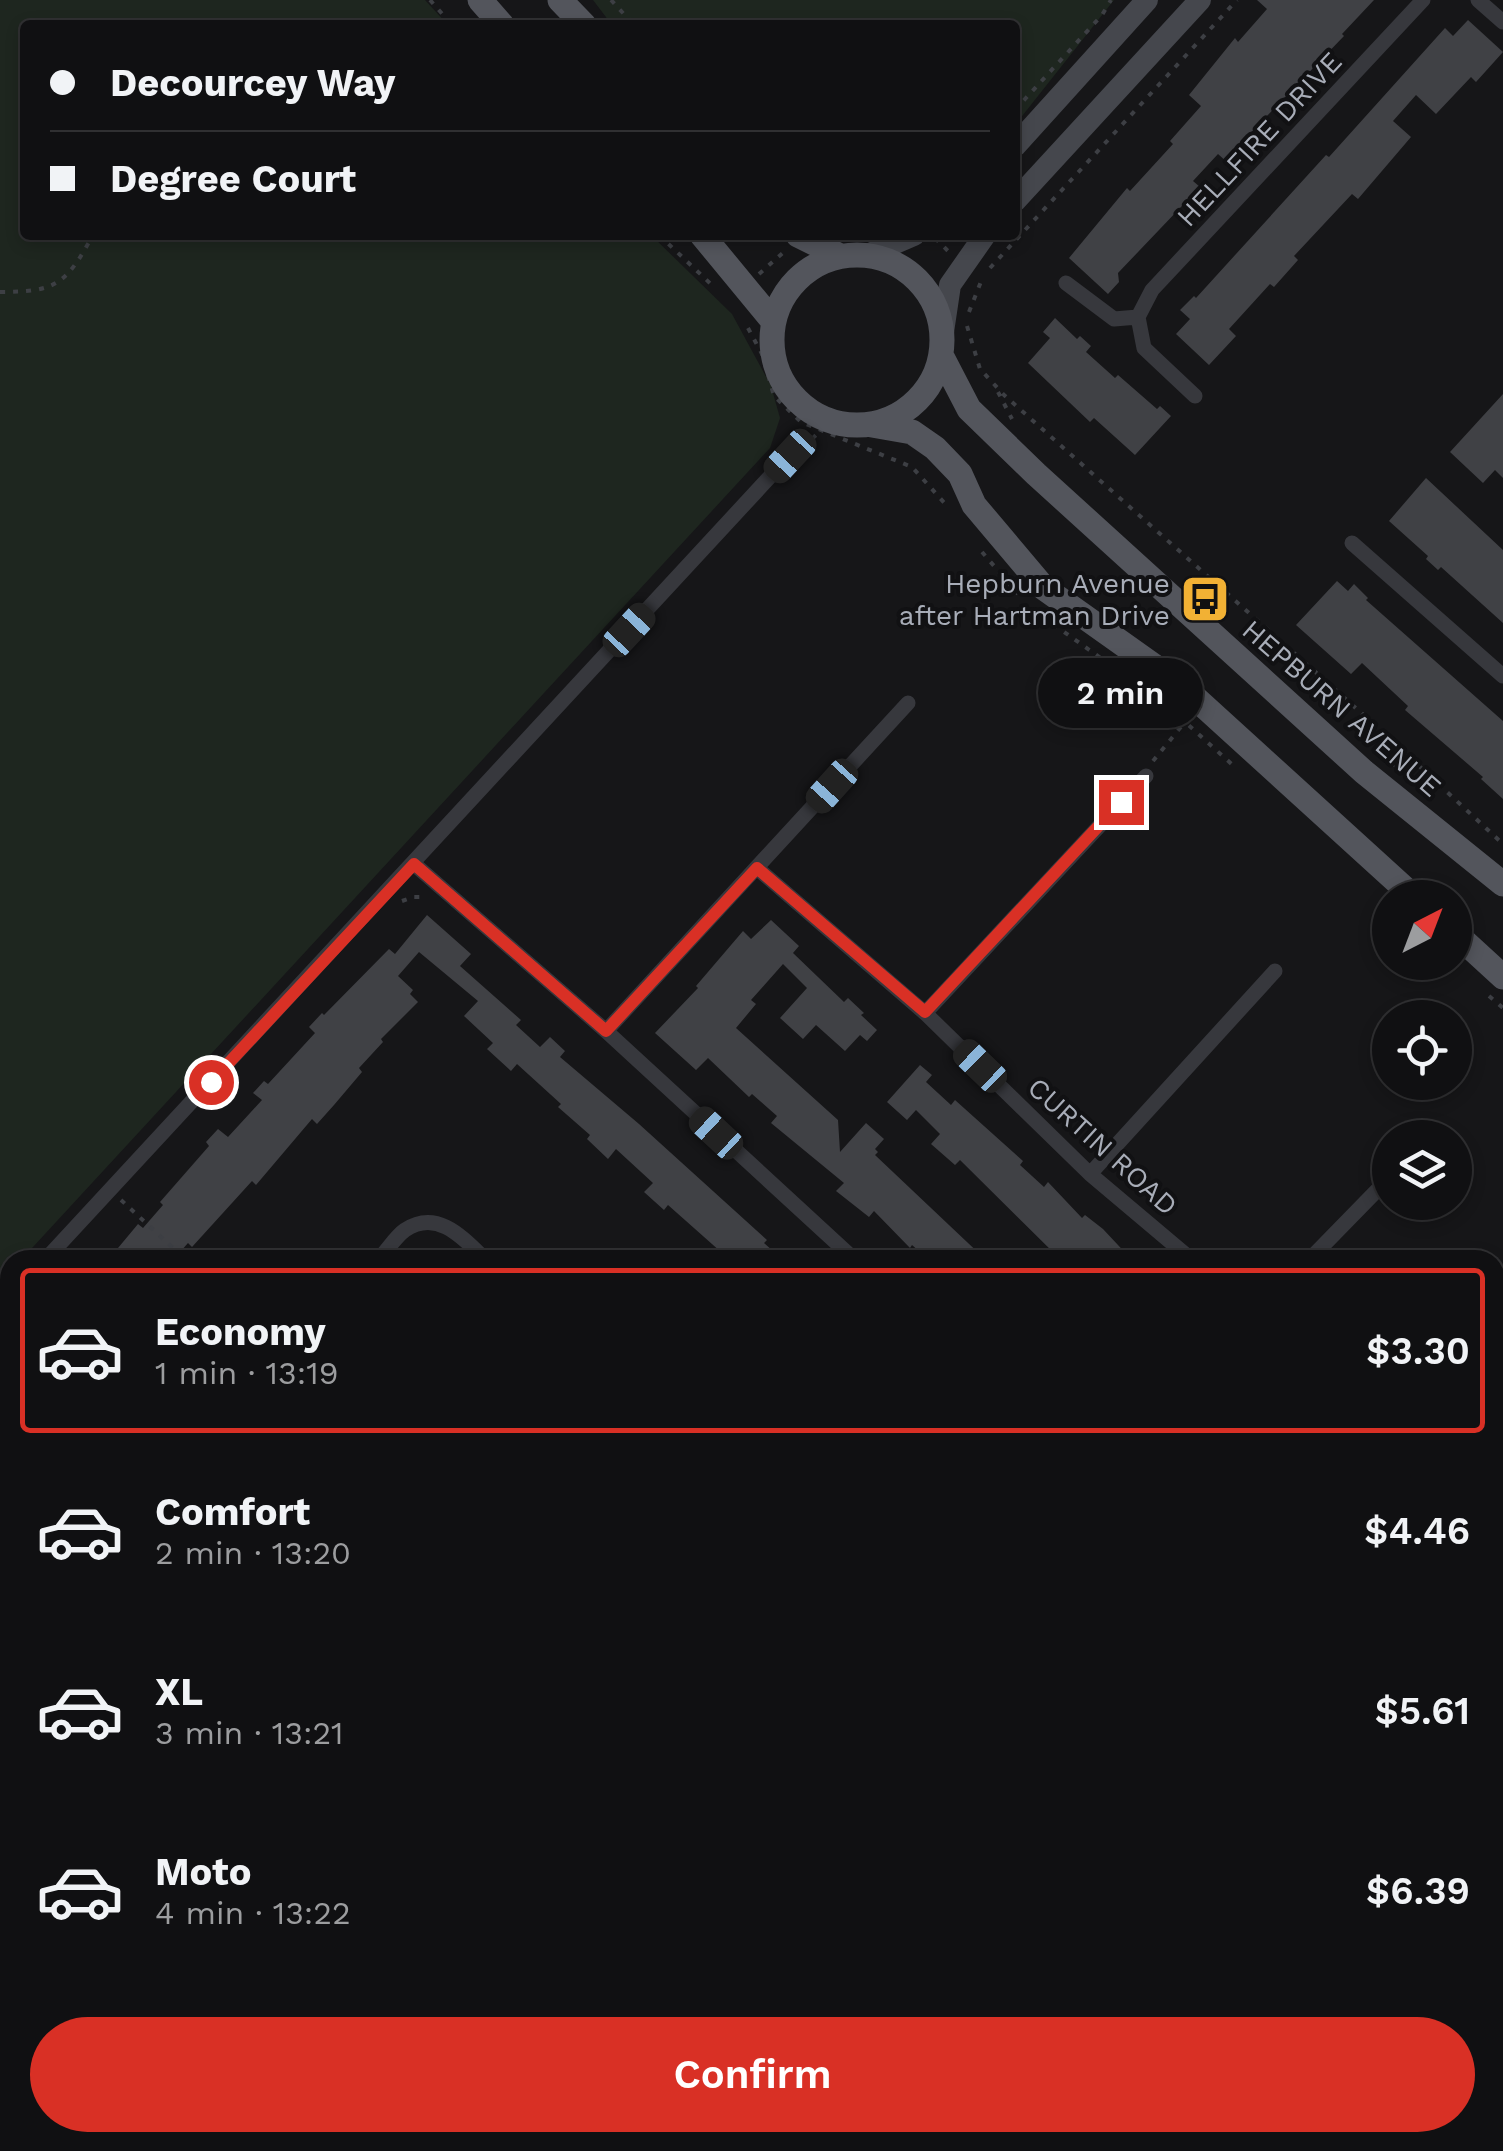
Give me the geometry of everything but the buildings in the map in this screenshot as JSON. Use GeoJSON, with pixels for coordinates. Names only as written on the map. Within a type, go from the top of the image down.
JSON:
{"type":"FeatureCollection","features":[{"type":"Feature","properties":{"kind":"main road"},"geometry":{"type":"LineString","coordinates":[[480,0],[498,20]]}},
{"type":"Feature","properties":{"kind":"main road"},"geometry":{"type":"LineString","coordinates":[[560,0],[579,20]]}},
{"type":"Feature","properties":{"kind":"main road"},"geometry":{"type":"LineString","coordinates":[[1020,140],[1147,0]]}},
{"type":"Feature","properties":{"kind":"main road"},"geometry":{"type":"LineString","coordinates":[[1020,196],[1200,0]]}},
{"type":"Feature","properties":{"kind":"main road"},"geometry":{"type":"LineString","coordinates":[[706,240],[773,321]]}},
{"type":"Feature","properties":{"kind":"main road"},"geometry":{"type":"LineString","coordinates":[[808,240],[840,256]]}},
{"type":"Feature","properties":{"kind":"main road"},"geometry":{"type":"LineString","coordinates":[[867,255],[902,240]]}},
{"type":"Feature","properties":{"kind":"main road"},"geometry":{"type":"LineString","coordinates":[[872,425],[900,415],[919,401],[934,378],[950,284],[973,270],[983,240]]}},
{"type":"Feature","properties":{"kind":"main road"},"geometry":{"type":"LineString","coordinates":[[942,344],[937,308],[925,288],[899,265],[867,255],[840,256],[819,263],[797,279],[782,299],[773,321],[772,353],[785,386],[812,413],[842,425],[912,432],[923,440],[960,474],[974,505],[1044,588],[1182,686],[1395,880]]}},
{"type":"Feature","properties":{"kind":"main road","name":"HEPBURN AVENUE"},"geometry":{"type":"LineString","coordinates":[[942,344],[969,410],[1364,772],[1503,884]]}},
{"type":"Feature","properties":{"kind":"main road"},"geometry":{"type":"LineString","coordinates":[[1472,949],[1503,977]]}},
{"type":"Feature","properties":{"kind":"street","name":"HELLFIRE DRIVE"},"geometry":{"type":"LineString","coordinates":[[1138,317],[1152,290],[1424,0]]}},
{"type":"Feature","properties":{"kind":"street"},"geometry":{"type":"LineString","coordinates":[[1478,0],[1503,22]]}},
{"type":"Feature","properties":{"kind":"street"},"geometry":{"type":"LineString","coordinates":[[1066,284],[1114,320],[1138,317],[1144,348],[1195,396]]}},
{"type":"Feature","properties":{"kind":"street"},"geometry":{"type":"LineString","coordinates":[[54,1250],[790,456]]}},
{"type":"Feature","properties":{"kind":"street"},"geometry":{"type":"LineString","coordinates":[[1352,543],[1503,676]]}},
{"type":"Feature","properties":{"kind":"street"},"geometry":{"type":"LineString","coordinates":[[606,1031],[908,704]]}},
{"type":"Feature","properties":{"kind":"street"},"geometry":{"type":"LineString","coordinates":[[925,1012],[1146,776]]}},
{"type":"Feature","properties":{"kind":"street"},"geometry":{"type":"LineString","coordinates":[[414,864],[606,1031],[844,1250]]}},
{"type":"Feature","properties":{"kind":"street","name":"CURTIN ROAD"},"geometry":{"type":"LineString","coordinates":[[757,868],[925,1012],[1090,1174],[1180,1250]]}},
{"type":"Feature","properties":{"kind":"street"},"geometry":{"type":"LineString","coordinates":[[1090,1174],[1275,971]]}},
{"type":"Feature","properties":{"kind":"street"},"geometry":{"type":"LineString","coordinates":[[1319,1250],[1372,1195]]}},
{"type":"Feature","properties":{"kind":"street"},"geometry":{"type":"LineString","coordinates":[[387,1250],[406,1230],[430,1221],[455,1230],[476,1250]]}},
{"type":"Feature","properties":{"kind":"path"},"geometry":{"type":"LineString","coordinates":[[430,0],[448,20]]}},
{"type":"Feature","properties":{"kind":"path"},"geometry":{"type":"LineString","coordinates":[[611,0],[629,20]]}},
{"type":"Feature","properties":{"kind":"path"},"geometry":{"type":"LineString","coordinates":[[1020,105],[1102,15],[1111,0]]}},
{"type":"Feature","properties":{"kind":"path"},"geometry":{"type":"LineString","coordinates":[[1020,222],[1237,0]]}},
{"type":"Feature","properties":{"kind":"path"},"geometry":{"type":"LineString","coordinates":[[0,292],[48,288],[72,274],[90,240]]}},
{"type":"Feature","properties":{"kind":"path"},"geometry":{"type":"LineString","coordinates":[[744,285],[793,240]]}},
{"type":"Feature","properties":{"kind":"path"},"geometry":{"type":"LineString","coordinates":[[938,240],[973,270]]}},
{"type":"Feature","properties":{"kind":"path"},"geometry":{"type":"LineString","coordinates":[[1002,240],[973,270],[966,331],[980,368],[993,384],[1503,844]]}},
{"type":"Feature","properties":{"kind":"path"},"geometry":{"type":"LineString","coordinates":[[962,397],[993,384]]}},
{"type":"Feature","properties":{"kind":"path"},"geometry":{"type":"LineString","coordinates":[[790,456],[810,444],[821,430]]}},
{"type":"Feature","properties":{"kind":"path"},"geometry":{"type":"LineString","coordinates":[[912,467],[921,454],[923,440]]}},
{"type":"Feature","properties":{"kind":"path"},"geometry":{"type":"LineString","coordinates":[[1146,776],[1156,755],[1185,722]]}},
{"type":"Feature","properties":{"kind":"path"},"geometry":{"type":"LineString","coordinates":[[400,901],[413,896],[434,901]]}},
{"type":"Feature","properties":{"kind":"path"},"geometry":{"type":"LineString","coordinates":[[110,1190],[175,1250]]}},
{"type":"Feature","properties":{"kind":"shaded area"},"geometry":{"type":"Polygon","coordinates":[[[0,0],[425,0],[443,20],[20,20],[20,240],[656,240],[732,314],[771,386],[780,418],[770,448],[30,1250],[0,1250],[0,0]]]}},
{"type":"Feature","properties":{"kind":"shaded area"},"geometry":{"type":"Polygon","coordinates":[[[593,0],[1114,0],[1020,119],[1020,20],[608,20],[593,0]]]}},
{"type":"Feature","properties":{"kind":"place","name":"Hepburn Avenue after Hartman Drive"},"geometry":{"type":"Point","coordinates":[1205,599]}},
{"type":"Feature","properties":{"kind":"route"},"geometry":{"type":"LineString","coordinates":[[211,1082],[414,864],[606,1031],[757,868],[925,1012],[1121,802]]}}]}
